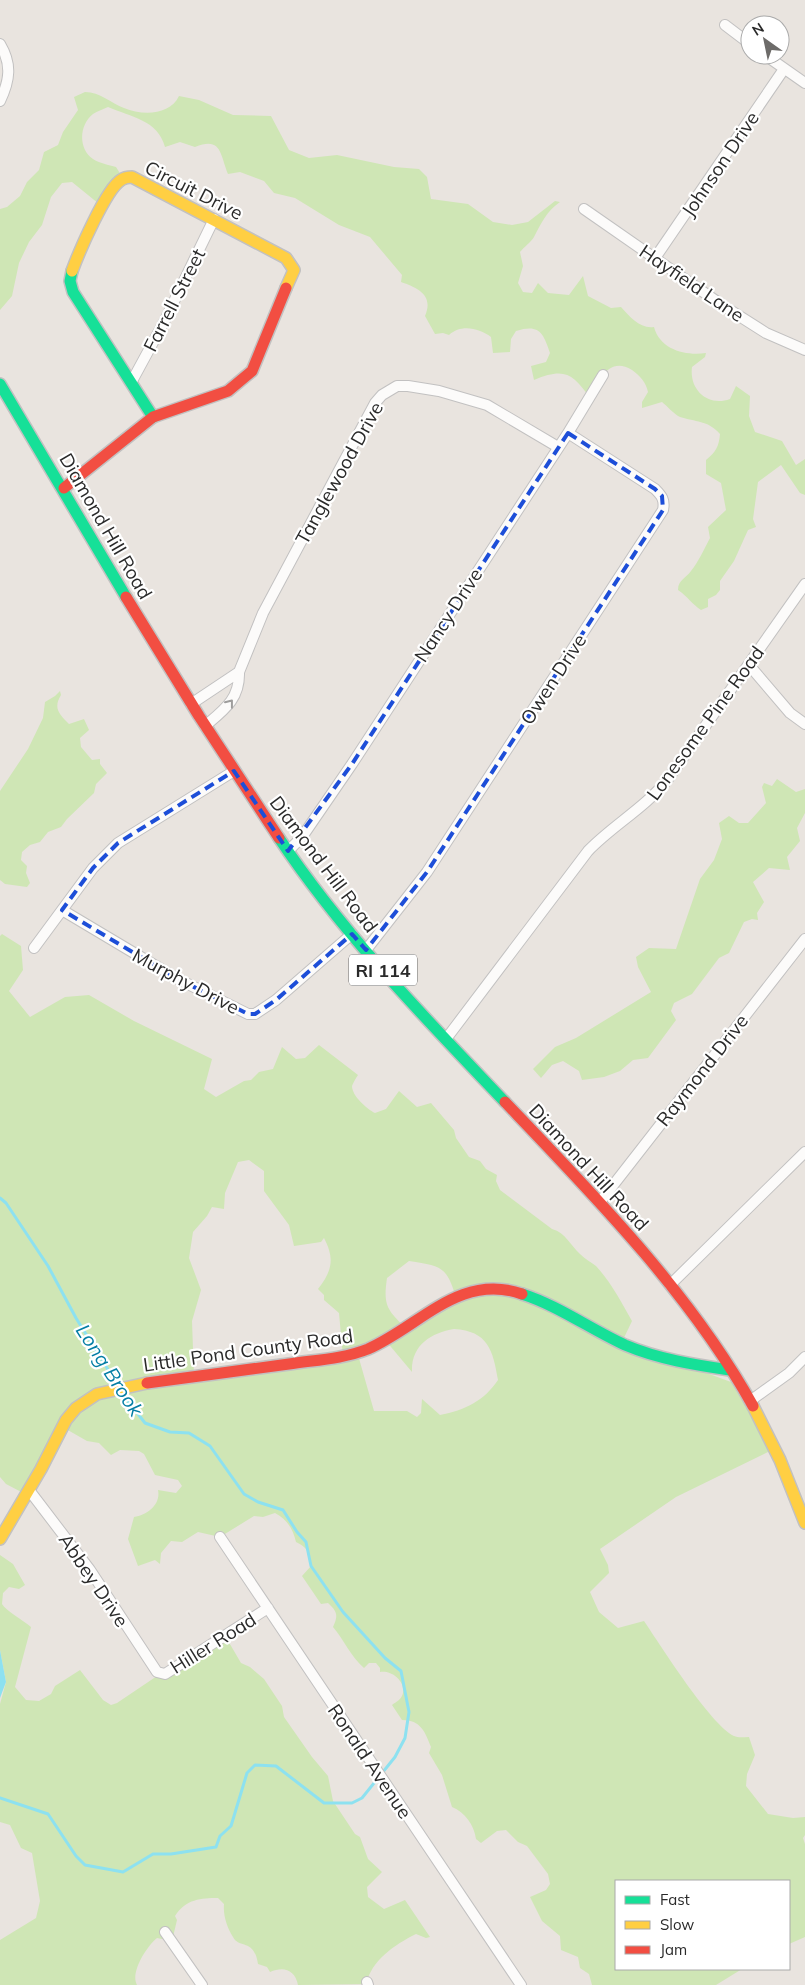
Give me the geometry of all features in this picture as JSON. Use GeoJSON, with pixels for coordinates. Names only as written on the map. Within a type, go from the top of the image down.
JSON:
{"type":"FeatureCollection","features":[{"type":"Feature","properties":{"kind":"street"},"geometry":{"type":"LineString","coordinates":[[724,25],[740,37]]}},
{"type":"Feature","properties":{"kind":"street"},"geometry":{"type":"LineString","coordinates":[[0,44],[7,58],[10,72],[0,101]]}},
{"type":"Feature","properties":{"kind":"street"},"geometry":{"type":"LineString","coordinates":[[779,65],[805,82]]}},
{"type":"Feature","properties":{"kind":"street","name":"Johnson Drive"},"geometry":{"type":"LineString","coordinates":[[656,258],[784,69]]}},
{"type":"Feature","properties":{"kind":"street","name":"Circuit Drive"},"geometry":{"type":"LineString","coordinates":[[64,488],[153,417],[228,391],[247,377],[252,371],[294,270],[292,264],[281,254],[138,178],[128,176],[120,180],[109,195],[73,268],[70,284],[73,292],[132,381],[153,417]]}},
{"type":"Feature","properties":{"kind":"street","name":"Hayfield Lane"},"geometry":{"type":"LineString","coordinates":[[584,209],[751,324],[805,350]]}},
{"type":"Feature","properties":{"kind":"street","name":"Farrell Street"},"geometry":{"type":"LineString","coordinates":[[132,381],[164,322],[214,219]]}},
{"type":"Feature","properties":{"kind":"street","name":"Nancy Drive"},"geometry":{"type":"LineString","coordinates":[[288,851],[302,837],[352,764],[568,433],[603,375]]}},
{"type":"Feature","properties":{"kind":"street","name":"Diamond Hill Road"},"geometry":{"type":"LineString","coordinates":[[0,384],[34,437],[140,621],[191,704],[288,851],[366,950],[446,1039],[600,1202],[670,1285],[750,1401],[787,1477],[805,1523]]}},
{"type":"Feature","properties":{"kind":"street","name":"Tanglewood Drive"},"geometry":{"type":"LineString","coordinates":[[205,726],[230,705],[240,685],[240,672],[255,630],[271,596],[376,403],[389,390],[396,386],[408,386],[476,401],[516,420],[558,447]]}},
{"type":"Feature","properties":{"kind":"street","name":"Owen Drive"},"geometry":{"type":"LineString","coordinates":[[366,950],[427,872],[663,510],[662,496],[655,489],[568,433]]}},
{"type":"Feature","properties":{"kind":"street","name":"Lonesome Pine Road"},"geometry":{"type":"LineString","coordinates":[[446,1039],[588,850],[601,837],[645,804],[668,779],[805,584]]}},
{"type":"Feature","properties":{"kind":"street"},"geometry":{"type":"LineString","coordinates":[[749,665],[778,700],[805,724]]}},
{"type":"Feature","properties":{"kind":"street"},"geometry":{"type":"LineString","coordinates":[[191,704],[240,672]]}},
{"type":"Feature","properties":{"kind":"street"},"geometry":{"type":"LineString","coordinates":[[34,948],[93,868],[118,843],[234,771]]}},
{"type":"Feature","properties":{"kind":"street","name":"Murphy Drive"},"geometry":{"type":"LineString","coordinates":[[62,910],[176,978],[248,1014],[255,1014],[276,1000],[352,934]]}},
{"type":"Feature","properties":{"kind":"street","name":"Raymond Drive"},"geometry":{"type":"LineString","coordinates":[[600,1202],[805,939]]}},
{"type":"Feature","properties":{"kind":"street"},"geometry":{"type":"LineString","coordinates":[[670,1285],[805,1152]]}},
{"type":"Feature","properties":{"kind":"street","name":"Little Pond County Road"},"geometry":{"type":"LineString","coordinates":[[0,1539],[29,1490],[66,1420],[76,1408],[97,1394],[128,1386],[351,1355],[376,1346],[450,1299],[486,1288],[516,1292],[533,1298],[627,1346],[668,1359],[730,1370]]}},
{"type":"Feature","properties":{"kind":"street"},"geometry":{"type":"LineString","coordinates":[[750,1401],[789,1373],[805,1357]]}},
{"type":"Feature","properties":{"kind":"street","name":"Abbey Drive"},"geometry":{"type":"LineString","coordinates":[[29,1490],[90,1570],[151,1666],[157,1672]]}},
{"type":"Feature","properties":{"kind":"street","name":"Ronald Avenue"},"geometry":{"type":"LineString","coordinates":[[220,1537],[521,1985]]}},
{"type":"Feature","properties":{"kind":"street","name":"Hiller Road"},"geometry":{"type":"LineString","coordinates":[[157,1672],[165,1674],[268,1608]]}},
{"type":"Feature","properties":{"kind":"street"},"geometry":{"type":"LineString","coordinates":[[165,1932],[202,1985]]}},
{"type":"Feature","properties":{"kind":"highlighted area"},"geometry":{"type":"Polygon","coordinates":[[[568,433],[655,489],[662,496],[663,510],[427,872],[366,950],[352,934],[276,1000],[255,1014],[248,1014],[176,978],[62,910],[93,868],[118,843],[234,771],[288,851],[352,764],[568,433]]]}},
{"type":"Feature","properties":{"kind":"green space"},"geometry":{"type":"Polygon","coordinates":[[[85,92],[101,96],[131,111],[147,113],[163,110],[175,102],[179,96],[199,100],[233,115],[271,116],[289,150],[309,158],[337,155],[394,167],[419,169],[427,177],[431,199],[468,204],[493,222],[512,225],[528,222],[555,201],[560,202],[542,222],[533,239],[520,252],[523,266],[518,283],[523,292],[532,293],[538,283],[548,293],[569,295],[583,276],[588,296],[611,308],[621,307],[640,324],[654,327],[662,341],[675,350],[698,354],[706,353],[705,357],[692,367],[692,375],[697,389],[702,395],[714,401],[730,399],[736,386],[750,396],[749,416],[755,432],[782,441],[796,465],[805,459],[805,495],[800,493],[781,465],[758,482],[753,519],[756,527],[748,530],[734,561],[720,581],[720,590],[716,595],[708,599],[708,607],[701,610],[678,590],[679,584],[694,567],[710,538],[708,527],[726,510],[721,483],[706,474],[706,460],[715,451],[719,442],[720,434],[715,429],[706,424],[680,417],[662,402],[642,408],[642,402],[648,392],[646,385],[638,375],[624,366],[611,368],[606,372],[590,398],[573,378],[567,375],[553,374],[534,380],[531,366],[546,362],[550,353],[542,335],[535,329],[516,331],[511,339],[510,352],[493,353],[491,337],[481,331],[464,328],[449,335],[443,333],[435,334],[425,316],[427,303],[423,293],[401,282],[402,275],[370,237],[339,225],[295,198],[274,193],[264,181],[240,172],[228,174],[219,149],[215,146],[204,144],[195,147],[180,142],[165,147],[161,138],[150,125],[108,107],[95,113],[88,119],[83,130],[83,143],[88,155],[101,163],[116,167],[126,183],[104,208],[72,182],[62,183],[51,197],[42,225],[29,242],[19,263],[12,296],[0,310],[0,209],[7,207],[20,196],[27,182],[39,170],[44,152],[58,145],[63,132],[78,110],[74,97],[85,92]]]}},
{"type":"Feature","properties":{"kind":"green space"},"geometry":{"type":"Polygon","coordinates":[[[60,691],[61,695],[57,704],[58,711],[69,724],[84,719],[89,730],[80,738],[81,747],[92,760],[100,759],[100,764],[107,773],[96,784],[94,793],[61,827],[48,832],[40,842],[30,845],[22,852],[21,860],[27,866],[26,873],[30,883],[27,887],[5,884],[0,880],[0,791],[28,749],[43,718],[45,702],[60,691]]]}},
{"type":"Feature","properties":{"kind":"green space"},"geometry":{"type":"Polygon","coordinates":[[[777,779],[796,792],[805,789],[805,813],[797,828],[800,841],[787,857],[790,870],[769,868],[753,882],[764,902],[757,913],[758,920],[752,919],[744,922],[729,953],[719,958],[692,994],[674,1003],[671,1011],[676,1020],[648,1058],[633,1060],[620,1071],[604,1077],[582,1080],[579,1071],[563,1061],[552,1065],[541,1078],[533,1069],[555,1047],[576,1038],[651,992],[638,967],[636,957],[649,948],[676,949],[700,879],[714,860],[722,839],[719,823],[729,816],[739,823],[748,823],[766,803],[762,787],[764,783],[772,786],[777,779]]]}},
{"type":"Feature","properties":{"kind":"green space"},"geometry":{"type":"Polygon","coordinates":[[[2,934],[21,946],[23,970],[9,991],[30,1017],[65,997],[89,995],[134,1021],[212,1059],[204,1089],[216,1097],[244,1081],[251,1080],[259,1072],[273,1069],[282,1047],[296,1059],[305,1058],[319,1045],[358,1075],[352,1086],[354,1094],[375,1113],[386,1109],[399,1091],[417,1107],[431,1103],[454,1130],[456,1138],[469,1157],[480,1161],[486,1169],[497,1175],[496,1181],[500,1190],[552,1229],[561,1233],[580,1254],[601,1272],[616,1292],[632,1321],[622,1342],[731,1382],[772,1450],[676,1497],[600,1549],[608,1565],[609,1573],[590,1592],[599,1612],[618,1628],[644,1621],[686,1683],[712,1716],[724,1729],[734,1736],[749,1737],[755,1755],[747,1774],[746,1786],[768,1814],[793,1818],[805,1817],[805,1835],[803,1838],[805,1844],[805,1937],[790,1944],[790,1880],[615,1880],[615,1970],[740,1970],[716,1985],[592,1985],[589,1974],[580,1968],[578,1957],[561,1950],[560,1936],[542,1921],[530,1897],[546,1890],[550,1884],[548,1874],[527,1846],[518,1842],[506,1830],[497,1831],[481,1843],[476,1839],[468,1820],[461,1812],[452,1807],[442,1775],[429,1753],[431,1747],[424,1732],[414,1722],[402,1720],[392,1705],[399,1700],[403,1693],[400,1680],[393,1674],[380,1672],[380,1668],[376,1663],[369,1663],[364,1668],[351,1654],[333,1627],[336,1620],[334,1609],[328,1603],[321,1604],[302,1576],[311,1566],[310,1557],[305,1548],[296,1542],[291,1529],[283,1518],[275,1513],[263,1517],[254,1516],[220,1537],[198,1532],[182,1542],[171,1541],[161,1553],[160,1564],[155,1560],[138,1566],[128,1539],[134,1517],[144,1514],[152,1508],[157,1500],[158,1490],[176,1493],[182,1486],[178,1480],[155,1475],[144,1454],[139,1451],[120,1450],[111,1455],[99,1443],[87,1441],[66,1429],[27,1495],[6,1484],[0,1477],[0,936],[2,934]],[[249,1160],[238,1162],[225,1193],[224,1209],[212,1207],[193,1232],[189,1258],[201,1290],[192,1321],[194,1377],[343,1357],[339,1313],[324,1300],[324,1295],[318,1289],[329,1270],[330,1252],[324,1238],[321,1242],[294,1246],[289,1225],[264,1191],[264,1171],[249,1160]],[[409,1261],[387,1278],[386,1295],[386,1301],[394,1316],[406,1328],[456,1298],[449,1279],[441,1269],[429,1264],[409,1261]],[[454,1329],[430,1337],[424,1342],[415,1354],[412,1372],[386,1341],[358,1355],[374,1411],[407,1411],[417,1417],[421,1413],[422,1399],[440,1415],[473,1404],[487,1394],[498,1380],[491,1351],[482,1338],[475,1334],[454,1329]]]}},
{"type":"Feature","properties":{"kind":"green space"},"geometry":{"type":"Polygon","coordinates":[[[0,1555],[13,1564],[25,1585],[19,1589],[9,1587],[3,1593],[2,1604],[7,1610],[31,1627],[15,1687],[26,1700],[39,1701],[51,1694],[55,1686],[80,1670],[103,1700],[111,1705],[117,1703],[160,1674],[227,1639],[241,1663],[250,1667],[264,1679],[282,1706],[284,1717],[328,1776],[333,1801],[355,1834],[360,1837],[368,1859],[382,1872],[367,1887],[368,1897],[384,1909],[405,1900],[430,1937],[426,1938],[416,1934],[392,1948],[373,1968],[366,1984],[298,1985],[292,1973],[280,1969],[270,1972],[267,1967],[258,1964],[256,1956],[250,1947],[239,1943],[233,1937],[226,1921],[224,1904],[218,1898],[206,1898],[189,1903],[179,1910],[175,1916],[177,1920],[172,1941],[157,1938],[148,1947],[137,1967],[135,1980],[137,1985],[0,1985],[0,1940],[36,1918],[40,1901],[32,1853],[21,1848],[10,1825],[0,1822],[0,1704],[6,1682],[0,1650],[0,1555]]]}},
{"type":"Feature","properties":{"kind":"water"},"geometry":{"type":"Polygon","coordinates":[[[0,1650],[6,1682],[0,1698],[0,1650]]]}},
{"type":"Feature","properties":{"kind":"waterway","name":"Long Brook"},"geometry":{"type":"LineString","coordinates":[[0,1198],[6,1203],[48,1266],[76,1318],[117,1384]]}},
{"type":"Feature","properties":{"kind":"waterway","name":"Long Brook"},"geometry":{"type":"LineString","coordinates":[[0,1798],[48,1814],[76,1856],[85,1865],[123,1872],[153,1854],[171,1854],[216,1847],[220,1836],[231,1826],[247,1773],[255,1765],[276,1766],[324,1803],[352,1803],[362,1798],[395,1757],[405,1738],[409,1712],[401,1671],[385,1658],[343,1612],[311,1566],[306,1542],[283,1510],[258,1502],[244,1494],[210,1446],[189,1433],[170,1432],[145,1423],[121,1392]]}},
{"type":"Feature","properties":{"kind":"traffic: fast"},"geometry":{"type":"LineString","coordinates":[[72,271],[70,281],[73,292],[153,417]]}},
{"type":"Feature","properties":{"kind":"traffic: fast"},"geometry":{"type":"LineString","coordinates":[[0,384],[126,597]]}},
{"type":"Feature","properties":{"kind":"traffic: fast"},"geometry":{"type":"LineString","coordinates":[[279,838],[330,908],[386,975],[505,1102]]}},
{"type":"Feature","properties":{"kind":"traffic: fast"},"geometry":{"type":"LineString","coordinates":[[522,1294],[562,1311],[612,1339],[638,1350],[677,1361],[730,1370]]}},
{"type":"Feature","properties":{"kind":"traffic: slow"},"geometry":{"type":"LineString","coordinates":[[72,271],[80,250],[108,195],[121,180],[132,177],[286,258],[294,270],[286,288]]}},
{"type":"Feature","properties":{"kind":"traffic: slow"},"geometry":{"type":"LineString","coordinates":[[0,1539],[41,1469],[66,1420],[76,1408],[97,1394],[147,1383]]}},
{"type":"Feature","properties":{"kind":"traffic: slow"},"geometry":{"type":"LineString","coordinates":[[753,1406],[780,1460],[805,1523]]}},
{"type":"Feature","properties":{"kind":"traffic: jam"},"geometry":{"type":"LineString","coordinates":[[64,488],[153,417],[228,391],[252,371],[286,288]]}},
{"type":"Feature","properties":{"kind":"traffic: jam"},"geometry":{"type":"LineString","coordinates":[[126,597],[199,716],[279,838]]}},
{"type":"Feature","properties":{"kind":"traffic: jam"},"geometry":{"type":"LineString","coordinates":[[505,1102],[572,1172],[670,1285],[700,1324],[753,1406]]}},
{"type":"Feature","properties":{"kind":"traffic: jam"},"geometry":{"type":"LineString","coordinates":[[147,1383],[349,1355],[368,1349],[387,1339],[441,1305],[459,1296],[479,1290],[500,1289],[522,1294]]}}]}
